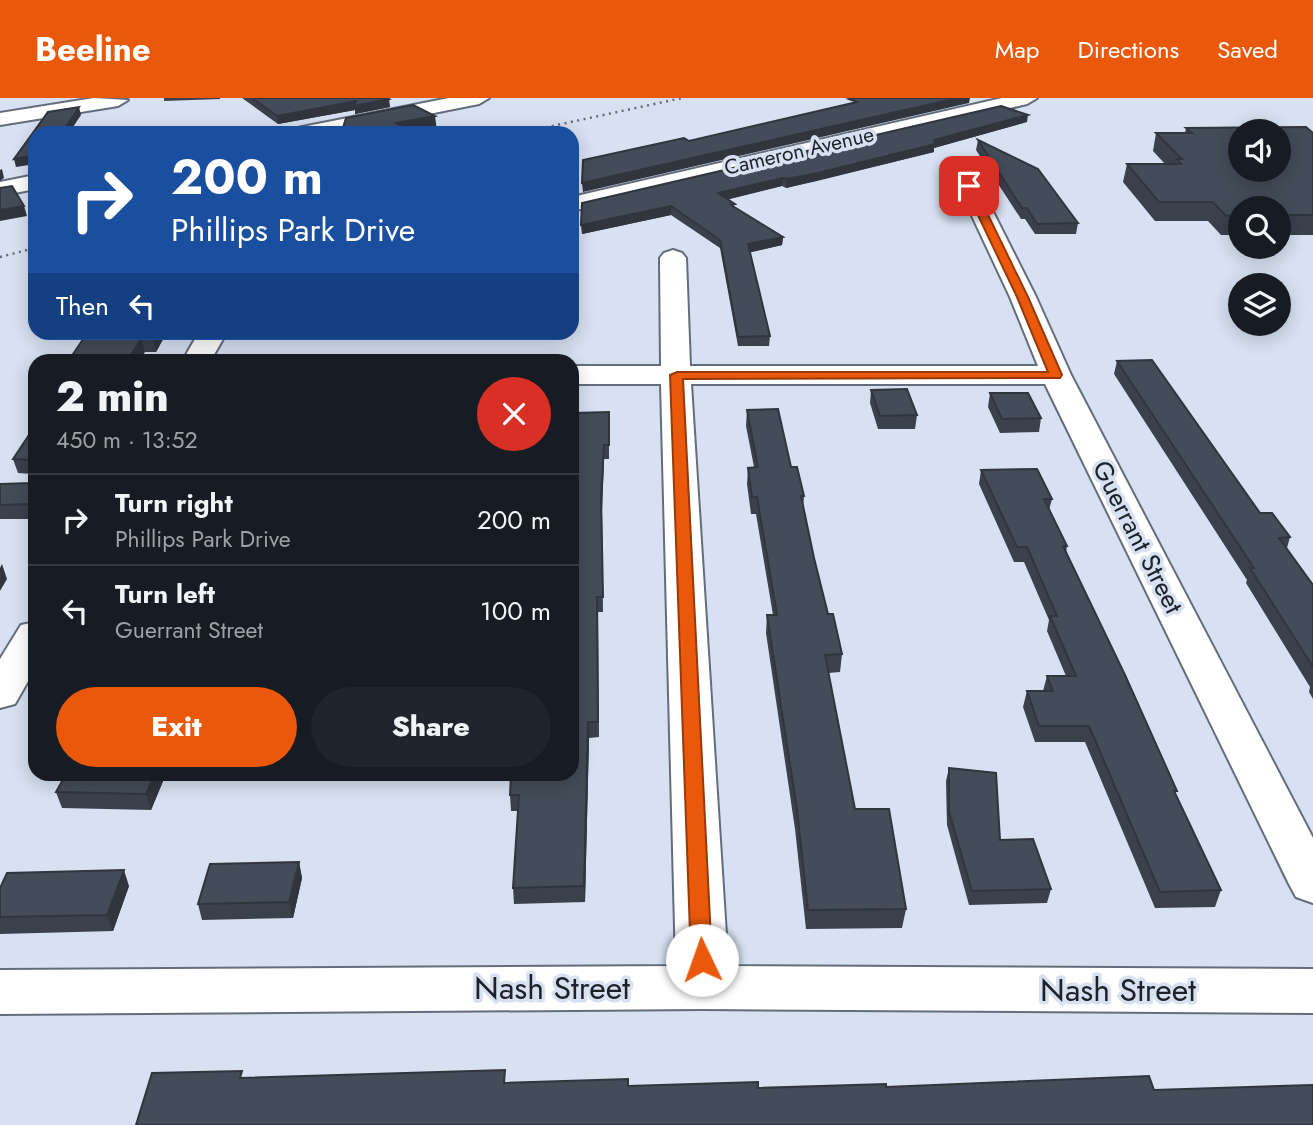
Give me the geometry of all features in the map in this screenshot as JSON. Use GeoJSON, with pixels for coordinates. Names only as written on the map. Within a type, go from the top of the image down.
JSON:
{"type":"FeatureCollection","features":[{"type":"Feature","properties":{"kind":"street"},"geometry":{"type":"LineString","coordinates":[[337,126],[479,98]]}},
{"type":"Feature","properties":{"kind":"street","name":"Cameron Avenue"},"geometry":{"type":"LineString","coordinates":[[579,202],[1027,98]]}},
{"type":"Feature","properties":{"kind":"street"},"geometry":{"type":"LineString","coordinates":[[0,119],[118,99]]}},
{"type":"Feature","properties":{"kind":"street"},"geometry":{"type":"LineString","coordinates":[[104,122],[118,99]]}},
{"type":"Feature","properties":{"kind":"street"},"geometry":{"type":"LineString","coordinates":[[0,189],[28,183]]}},
{"type":"Feature","properties":{"kind":"street","name":"Guerrant Street"},"geometry":{"type":"LineString","coordinates":[[969,186],[1023,297],[1056,375],[1313,884]]}},
{"type":"Feature","properties":{"kind":"street"},"geometry":{"type":"LineString","coordinates":[[673,258],[703,986]]}},
{"type":"Feature","properties":{"kind":"street"},"geometry":{"type":"LineString","coordinates":[[579,375],[1056,375]]}},
{"type":"Feature","properties":{"kind":"street"},"geometry":{"type":"LineString","coordinates":[[0,694],[28,646]]}},
{"type":"Feature","properties":{"kind":"street","name":"Nash Street"},"geometry":{"type":"LineString","coordinates":[[0,992],[703,986],[1313,991]]}},
{"type":"Feature","properties":{"kind":"building"},"geometry":{"type":"Polygon","coordinates":[[[252,98],[389,99],[354,106],[356,101],[277,116],[252,98]]]}},
{"type":"Feature","properties":{"kind":"building"},"geometry":{"type":"Polygon","coordinates":[[[958,98],[582,183],[583,160],[684,138],[689,141],[857,102],[849,99],[958,98]]]}},
{"type":"Feature","properties":{"kind":"building"},"geometry":{"type":"Polygon","coordinates":[[[413,105],[435,116],[396,123],[401,126],[344,126],[346,118],[413,105]]]}},
{"type":"Feature","properties":{"kind":"building"},"geometry":{"type":"Polygon","coordinates":[[[1001,106],[1028,115],[934,140],[935,144],[818,173],[718,193],[735,204],[731,205],[783,237],[748,244],[770,336],[738,337],[720,240],[671,206],[581,225],[582,203],[1001,106]]]}},
{"type":"Feature","properties":{"kind":"building"},"geometry":{"type":"Polygon","coordinates":[[[79,107],[67,126],[38,126],[48,112],[79,107]]]}},
{"type":"Feature","properties":{"kind":"building"},"geometry":{"type":"Polygon","coordinates":[[[1291,127],[1306,127],[1313,133],[1313,215],[1291,215],[1291,196],[1228,196],[1226,216],[1213,202],[1159,202],[1127,164],[1181,164],[1177,159],[1182,159],[1156,133],[1192,133],[1186,128],[1228,128],[1228,182],[1291,182],[1291,127]]]}},
{"type":"Feature","properties":{"kind":"building"},"geometry":{"type":"Polygon","coordinates":[[[28,140],[28,156],[14,159],[28,140]]]}},
{"type":"Feature","properties":{"kind":"building"},"geometry":{"type":"Polygon","coordinates":[[[978,140],[1038,169],[1078,223],[1037,224],[1027,208],[1022,208],[978,140]]]}},
{"type":"Feature","properties":{"kind":"building"},"geometry":{"type":"Polygon","coordinates":[[[12,186],[24,206],[0,210],[0,188],[12,186]]]}},
{"type":"Feature","properties":{"kind":"building"},"geometry":{"type":"Polygon","coordinates":[[[83,340],[140,340],[132,354],[73,354],[83,340]]]}},
{"type":"Feature","properties":{"kind":"building"},"geometry":{"type":"Polygon","coordinates":[[[1152,360],[1260,513],[1272,513],[1290,537],[1279,538],[1313,585],[1313,667],[1250,568],[1254,568],[1117,361],[1152,360]]]}},
{"type":"Feature","properties":{"kind":"building"},"geometry":{"type":"Polygon","coordinates":[[[907,389],[917,415],[880,416],[871,390],[907,389]]]}},
{"type":"Feature","properties":{"kind":"building"},"geometry":{"type":"Polygon","coordinates":[[[990,393],[1028,393],[1041,418],[1002,419],[990,393]]]}},
{"type":"Feature","properties":{"kind":"building"},"geometry":{"type":"Polygon","coordinates":[[[778,409],[791,467],[797,467],[814,558],[828,614],[833,614],[842,654],[825,655],[855,809],[889,809],[906,909],[808,910],[797,810],[767,615],[777,615],[757,497],[752,497],[748,468],[758,467],[747,410],[778,409]]]}},
{"type":"Feature","properties":{"kind":"building"},"geometry":{"type":"Polygon","coordinates":[[[609,412],[609,445],[604,445],[601,497],[603,597],[597,597],[598,722],[588,722],[584,886],[513,888],[519,795],[510,795],[511,781],[579,781],[579,413],[609,412]]]}},
{"type":"Feature","properties":{"kind":"building"},"geometry":{"type":"Polygon","coordinates":[[[28,436],[28,460],[13,459],[28,436]]]}},
{"type":"Feature","properties":{"kind":"building"},"geometry":{"type":"Polygon","coordinates":[[[1037,469],[1052,499],[1044,499],[1067,546],[1063,546],[1125,675],[1177,791],[1174,791],[1221,890],[1160,892],[1089,726],[1039,726],[1027,691],[1053,691],[1047,676],[1076,676],[1050,616],[1057,616],[1027,547],[1017,547],[981,470],[1037,469]]]}},
{"type":"Feature","properties":{"kind":"building"},"geometry":{"type":"Polygon","coordinates":[[[28,483],[28,504],[0,505],[0,484],[28,483]]]}},
{"type":"Feature","properties":{"kind":"building"},"geometry":{"type":"Polygon","coordinates":[[[949,768],[996,773],[1000,840],[1033,839],[1051,889],[972,891],[949,812],[949,768]]]}},
{"type":"Feature","properties":{"kind":"building"},"geometry":{"type":"Polygon","coordinates":[[[62,781],[152,781],[146,794],[56,792],[62,781]]]}},
{"type":"Feature","properties":{"kind":"building"},"geometry":{"type":"Polygon","coordinates":[[[299,862],[289,902],[198,904],[210,864],[299,862]]]}},
{"type":"Feature","properties":{"kind":"building"},"geometry":{"type":"Polygon","coordinates":[[[124,870],[107,915],[0,917],[0,888],[7,873],[124,870]]]}},
{"type":"Feature","properties":{"kind":"building"},"geometry":{"type":"Polygon","coordinates":[[[505,1070],[504,1083],[628,1079],[628,1086],[758,1082],[758,1088],[886,1084],[886,1087],[1149,1076],[1154,1090],[1313,1085],[1313,1125],[136,1125],[152,1073],[242,1071],[240,1078],[505,1070]]]}},
{"type":"Feature","properties":{"kind":"railway"},"geometry":{"type":"LineString","coordinates":[[552,126],[682,98]]}},
{"type":"Feature","properties":{"kind":"railway"},"geometry":{"type":"LineString","coordinates":[[0,257],[28,250]]}},
{"type":"Feature","properties":{"kind":"route"},"geometry":{"type":"LineString","coordinates":[[702,960],[677,375],[1056,375],[1023,297],[969,186]]}}]}
